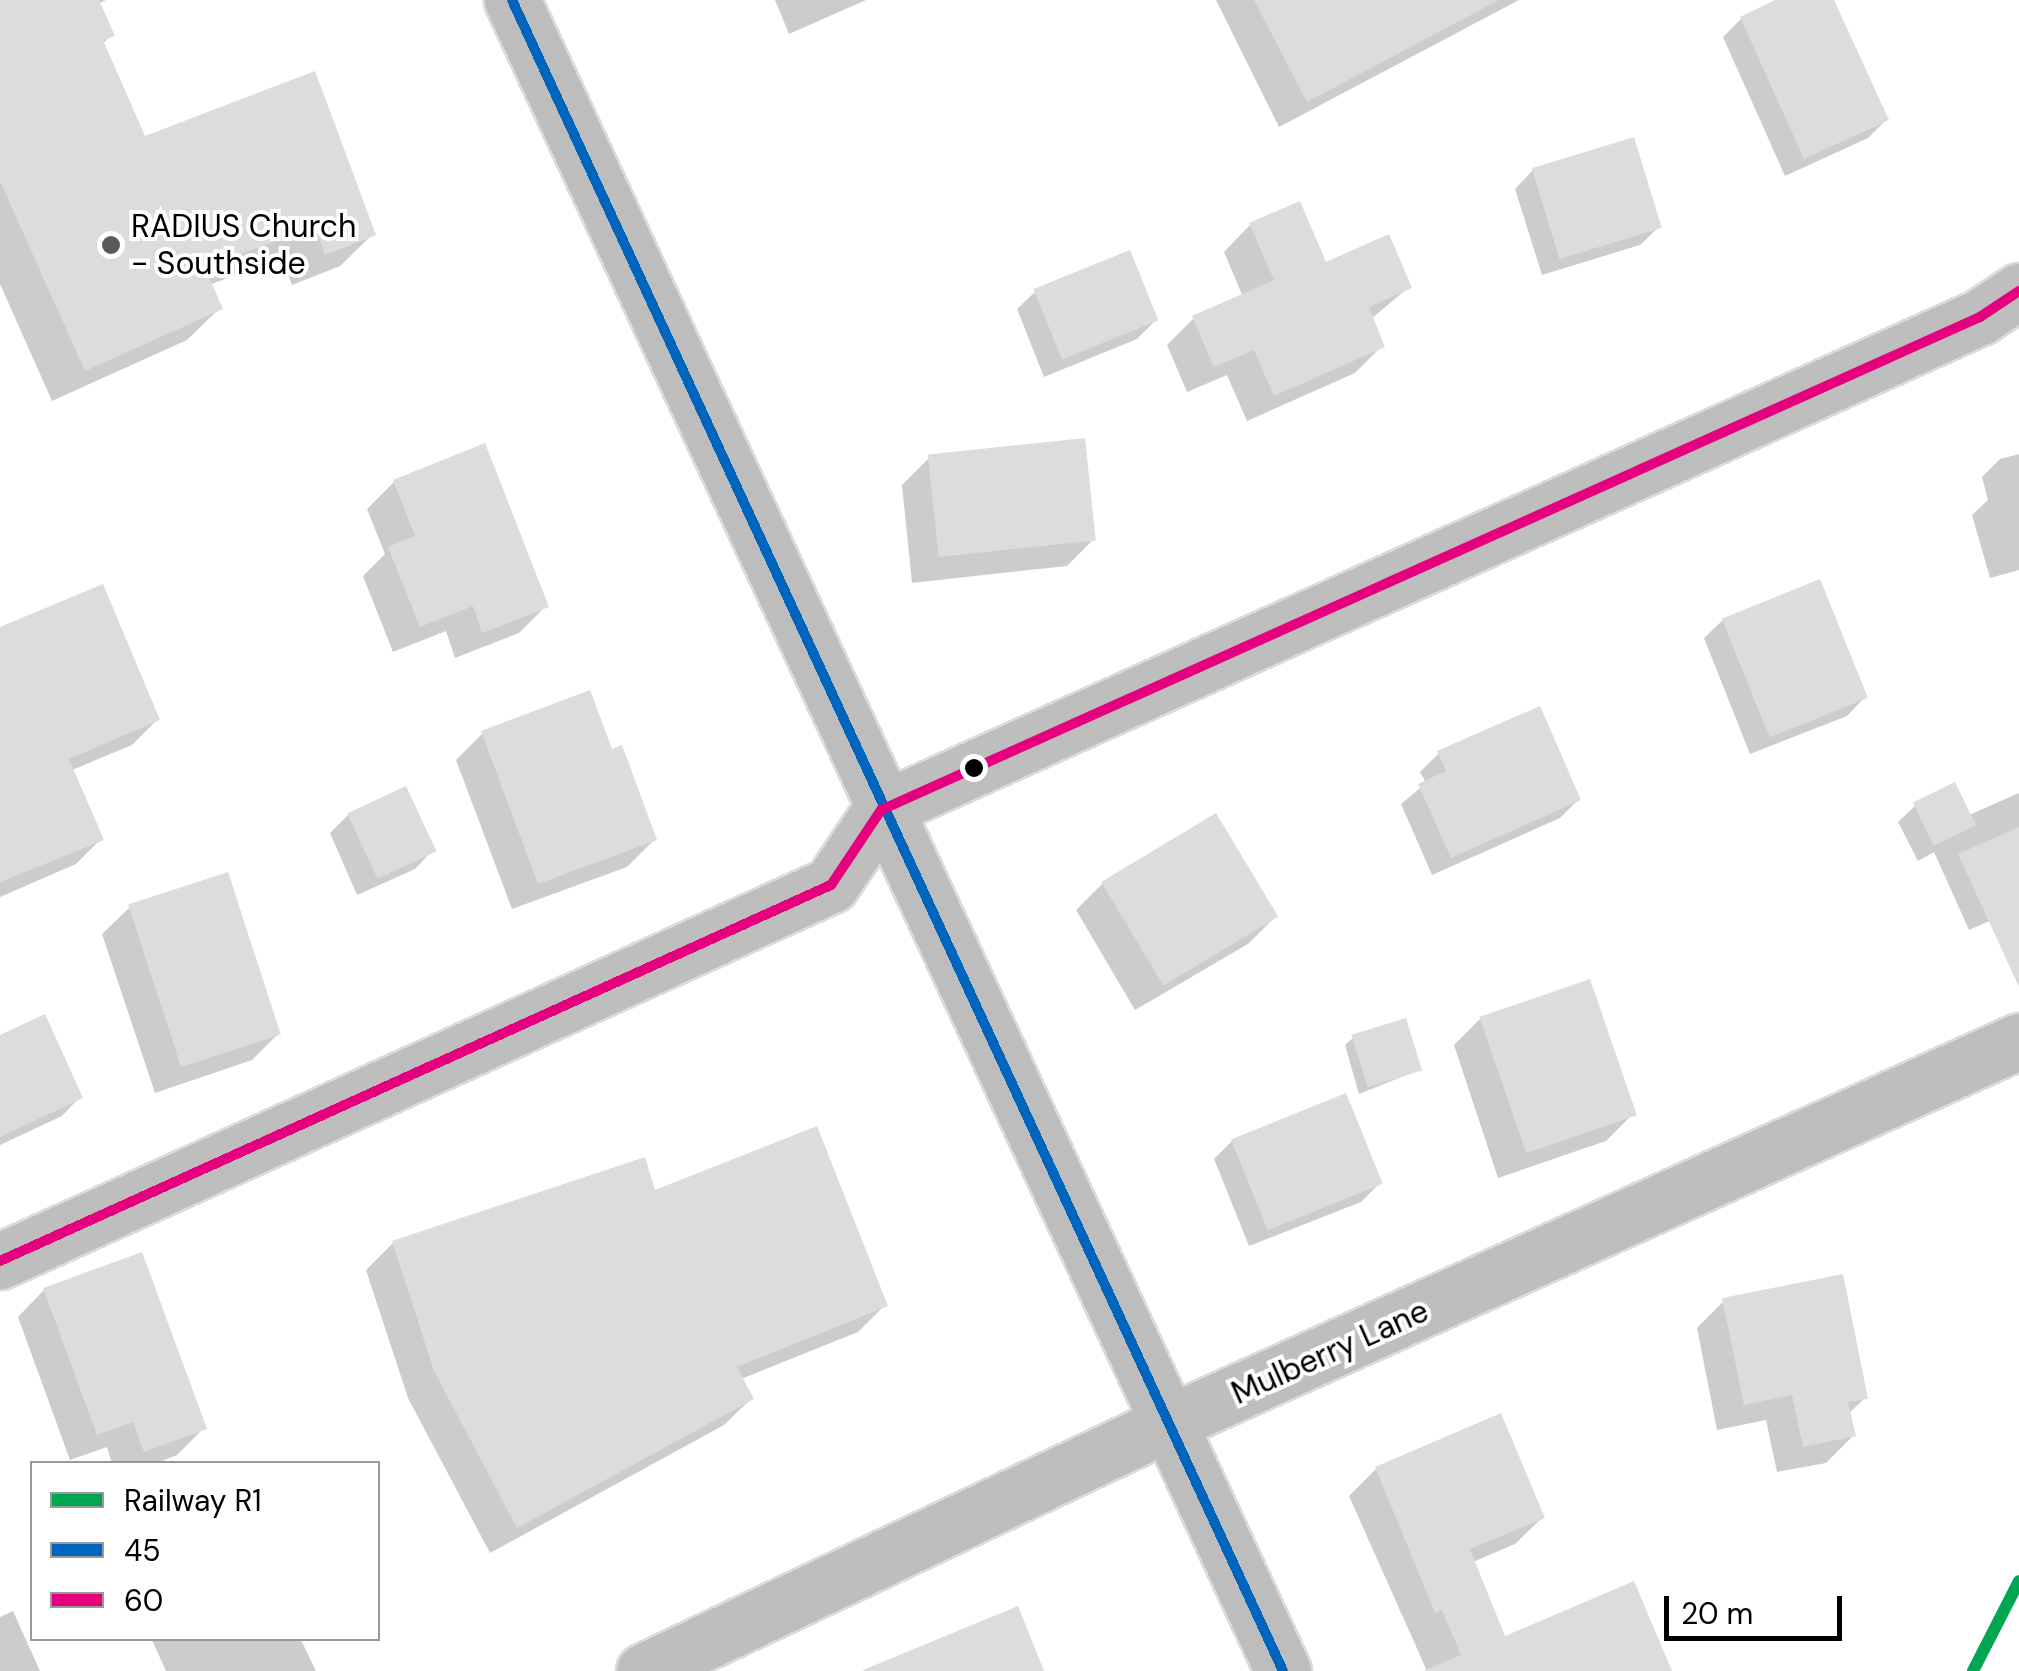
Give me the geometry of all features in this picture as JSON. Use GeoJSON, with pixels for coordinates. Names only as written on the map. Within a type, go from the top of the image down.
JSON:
{"type":"FeatureCollection","features":[{"type":"Feature","properties":{"kind":"main road"},"geometry":{"type":"LineString","coordinates":[[512,0],[881,810],[1171,1422],[1284,1671]]}},
{"type":"Feature","properties":{"kind":"street"},"geometry":{"type":"LineString","coordinates":[[0,1261],[831,885],[881,810],[1962,325],[2019,290]]}},
{"type":"Feature","properties":{"kind":"street","name":"Mulberry Lane"},"geometry":{"type":"LineString","coordinates":[[644,1671],[1171,1422],[2019,1041]]}},
{"type":"Feature","properties":{"kind":"building","name":"RADIUS Church - Southside"},"geometry":{"type":"Polygon","coordinates":[[[0,0],[99,0],[115,36],[103,40],[145,136],[315,71],[376,235],[325,255],[315,226],[205,268],[223,309],[85,371],[0,181],[0,0]]]}},
{"type":"Feature","properties":{"kind":"building"},"geometry":{"type":"Polygon","coordinates":[[[1254,0],[1499,0],[1307,102],[1254,0]]]}},
{"type":"Feature","properties":{"kind":"building"},"geometry":{"type":"Polygon","coordinates":[[[1775,0],[1834,0],[1889,120],[1804,159],[1740,17],[1775,0]]]}},
{"type":"Feature","properties":{"kind":"building"},"geometry":{"type":"Polygon","coordinates":[[[1634,137],[1662,228],[1559,259],[1532,168],[1634,137]]]}},
{"type":"Feature","properties":{"kind":"building"},"geometry":{"type":"Polygon","coordinates":[[[1300,201],[1326,262],[1389,234],[1412,288],[1369,307],[1385,347],[1274,396],[1254,350],[1214,367],[1192,316],[1274,280],[1249,223],[1300,201]]]}},
{"type":"Feature","properties":{"kind":"building"},"geometry":{"type":"Polygon","coordinates":[[[1130,250],[1158,320],[1062,359],[1034,289],[1130,250]]]}},
{"type":"Feature","properties":{"kind":"building"},"geometry":{"type":"Polygon","coordinates":[[[1085,438],[1096,540],[939,557],[928,455],[1085,438]]]}},
{"type":"Feature","properties":{"kind":"building"},"geometry":{"type":"Polygon","coordinates":[[[485,443],[549,607],[482,633],[473,606],[420,627],[388,547],[415,536],[393,480],[485,443]]]}},
{"type":"Feature","properties":{"kind":"building"},"geometry":{"type":"Polygon","coordinates":[[[1820,579],[1868,698],[1770,737],[1722,619],[1820,579]]]}},
{"type":"Feature","properties":{"kind":"building"},"geometry":{"type":"Polygon","coordinates":[[[103,584],[160,720],[69,759],[104,840],[0,882],[0,627],[103,584]]]}},
{"type":"Feature","properties":{"kind":"building"},"geometry":{"type":"Polygon","coordinates":[[[590,690],[612,749],[622,745],[657,840],[538,884],[481,731],[590,690]]]}},
{"type":"Feature","properties":{"kind":"building"},"geometry":{"type":"Polygon","coordinates":[[[1540,706],[1581,800],[1451,858],[1418,784],[1446,771],[1437,751],[1540,706]]]}},
{"type":"Feature","properties":{"kind":"building"},"geometry":{"type":"Polygon","coordinates":[[[1955,782],[1976,825],[1934,846],[1913,803],[1955,782]]]}},
{"type":"Feature","properties":{"kind":"building"},"geometry":{"type":"Polygon","coordinates":[[[406,786],[436,851],[378,879],[347,813],[406,786]]]}},
{"type":"Feature","properties":{"kind":"building"},"geometry":{"type":"Polygon","coordinates":[[[1216,813],[1278,917],[1163,986],[1101,882],[1216,813]]]}},
{"type":"Feature","properties":{"kind":"building"},"geometry":{"type":"Polygon","coordinates":[[[2019,827],[2019,987],[1958,854],[2019,827]]]}},
{"type":"Feature","properties":{"kind":"building"},"geometry":{"type":"Polygon","coordinates":[[[228,872],[281,1035],[181,1067],[128,904],[228,872]]]}},
{"type":"Feature","properties":{"kind":"building"},"geometry":{"type":"Polygon","coordinates":[[[1590,979],[1637,1115],[1526,1153],[1479,1017],[1590,979]]]}},
{"type":"Feature","properties":{"kind":"building"},"geometry":{"type":"Polygon","coordinates":[[[45,1014],[83,1098],[0,1137],[0,1035],[45,1014]]]}},
{"type":"Feature","properties":{"kind":"building"},"geometry":{"type":"Polygon","coordinates":[[[1406,1018],[1422,1071],[1368,1087],[1351,1035],[1406,1018]]]}},
{"type":"Feature","properties":{"kind":"building"},"geometry":{"type":"Polygon","coordinates":[[[1346,1093],[1383,1184],[1268,1230],[1231,1139],[1346,1093]]]}},
{"type":"Feature","properties":{"kind":"building"},"geometry":{"type":"Polygon","coordinates":[[[817,1126],[888,1306],[737,1367],[754,1399],[517,1528],[434,1371],[392,1241],[645,1157],[655,1190],[817,1126]]]}},
{"type":"Feature","properties":{"kind":"building"},"geometry":{"type":"Polygon","coordinates":[[[142,1252],[207,1429],[144,1452],[133,1422],[97,1435],[43,1288],[142,1252]]]}},
{"type":"Feature","properties":{"kind":"building"},"geometry":{"type":"Polygon","coordinates":[[[1843,1274],[1868,1399],[1848,1402],[1856,1436],[1803,1447],[1792,1395],[1744,1405],[1722,1298],[1843,1274]]]}},
{"type":"Feature","properties":{"kind":"building"},"geometry":{"type":"Polygon","coordinates":[[[1501,1413],[1545,1518],[1470,1549],[1505,1636],[1634,1581],[1672,1671],[1423,1671],[1461,1655],[1442,1610],[1435,1613],[1375,1467],[1501,1413]]]}},
{"type":"Feature","properties":{"kind":"building"},"geometry":{"type":"Polygon","coordinates":[[[1018,1606],[1044,1671],[863,1670],[1018,1606]]]}},
{"type":"Feature","properties":{"kind":"rail line","name":"R1"},"geometry":{"type":"LineString","coordinates":[[1973,1671],[2019,1581]]}},
{"type":"Feature","properties":{"kind":"transit line","name":"45"},"geometry":{"type":"LineString","coordinates":[[512,0],[1283,1671]]}},
{"type":"Feature","properties":{"kind":"transit line","name":"60"},"geometry":{"type":"LineString","coordinates":[[0,1261],[831,885],[881,810],[1980,317],[2019,291]]}},
{"type":"Feature","properties":{"kind":"place","name":"RADIUS Church - Southside"},"geometry":{"type":"Point","coordinates":[111,245]}}]}
